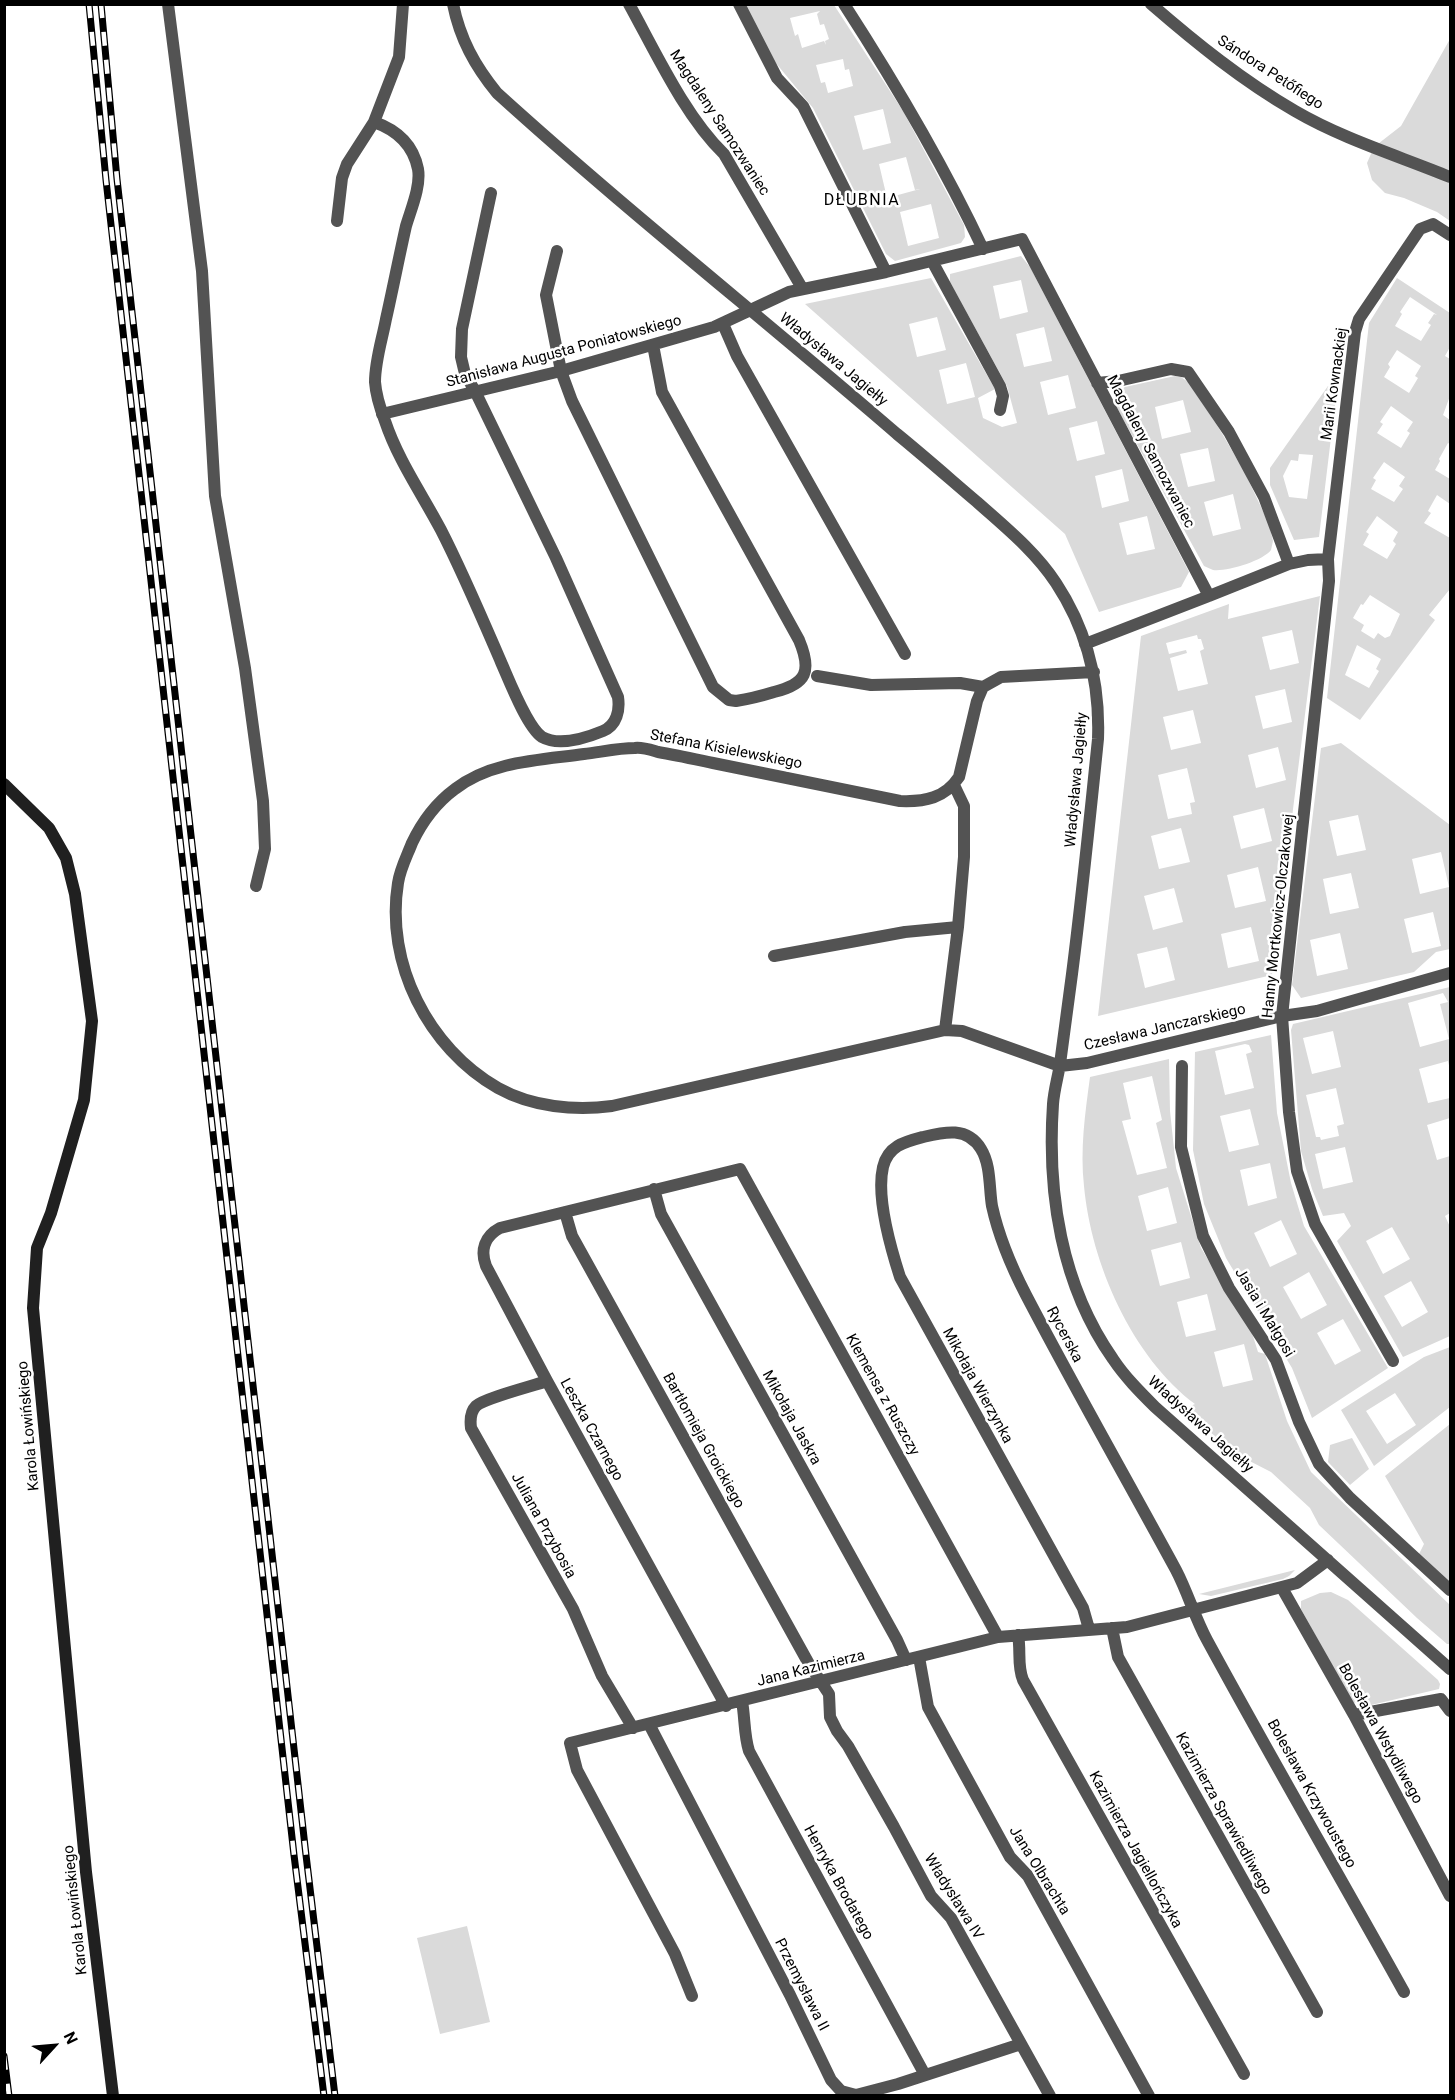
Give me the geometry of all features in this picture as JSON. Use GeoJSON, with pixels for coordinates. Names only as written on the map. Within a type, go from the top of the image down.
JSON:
{"type":"FeatureCollection","features":[{"type":"Feature","properties":{"kind":"main road","name":"Karola Łowińskiego"},"geometry":{"type":"LineString","coordinates":[[4,784],[49,828],[66,858],[75,894],[92,1022],[84,1100],[51,1213],[37,1248],[33,1308],[86,1872],[113,2096]]}},
{"type":"Feature","properties":{"kind":"street"},"geometry":{"type":"LineString","coordinates":[[168,4],[202,271],[215,496],[245,668],[264,801],[265,849],[256,886]]}},
{"type":"Feature","properties":{"kind":"street"},"geometry":{"type":"LineString","coordinates":[[337,221],[346,164],[374,122],[399,57],[403,4]]}},
{"type":"Feature","properties":{"kind":"street","name":"Władysława Jagiełły"},"geometry":{"type":"LineString","coordinates":[[453,4],[466,47],[497,93],[632,213],[752,310],[1024,544],[1041,562],[1068,604],[1094,672],[1099,713],[1079,915],[1060,1066],[1053,1102],[1052,1178],[1057,1224],[1067,1260],[1097,1333],[1120,1368],[1155,1407],[1450,1669]]}},
{"type":"Feature","properties":{"kind":"street","name":"Magdaleny Samozwaniec"},"geometry":{"type":"LineString","coordinates":[[629,4],[694,118],[708,138],[724,154],[802,288]]}},
{"type":"Feature","properties":{"kind":"street"},"geometry":{"type":"LineString","coordinates":[[739,4],[777,78],[803,106],[886,272]]}},
{"type":"Feature","properties":{"kind":"street"},"geometry":{"type":"LineString","coordinates":[[844,4],[882,64],[966,212],[983,249]]}},
{"type":"Feature","properties":{"kind":"street","name":"Sándora Petőfiego"},"geometry":{"type":"LineString","coordinates":[[1151,4],[1207,51],[1295,111],[1450,177]]}},
{"type":"Feature","properties":{"kind":"street"},"geometry":{"type":"LineString","coordinates":[[374,122],[388,127],[402,137],[412,152],[418,171],[376,372],[376,393],[382,414],[394,446],[454,556],[533,729],[554,742],[563,742],[611,727],[617,717],[618,697],[556,558],[476,391],[465,374],[461,357],[462,329],[491,193]]}},
{"type":"Feature","properties":{"kind":"street","name":"Marii Kownackiej"},"geometry":{"type":"LineString","coordinates":[[1328,559],[1354,343],[1359,319],[1420,229],[1433,224],[1450,235]]}},
{"type":"Feature","properties":{"kind":"street","name":"Magdaleny Samozwaniec"},"geometry":{"type":"LineString","coordinates":[[752,310],[776,296],[802,288],[886,272],[1022,239],[1209,596]]}},
{"type":"Feature","properties":{"kind":"street"},"geometry":{"type":"LineString","coordinates":[[557,250],[546,295],[561,370],[572,401],[713,687],[729,700],[736,701],[788,689],[801,680],[805,673],[806,657],[799,640],[662,392],[653,345]]}},
{"type":"Feature","properties":{"kind":"street"},"geometry":{"type":"LineString","coordinates":[[932,261],[1000,386],[1003,396],[1000,410]]}},
{"type":"Feature","properties":{"kind":"street","name":"Stanisława Augusta Poniatowskiego"},"geometry":{"type":"LineString","coordinates":[[382,414],[653,345],[723,324],[752,310]]}},
{"type":"Feature","properties":{"kind":"street"},"geometry":{"type":"LineString","coordinates":[[723,324],[737,356],[905,654]]}},
{"type":"Feature","properties":{"kind":"street"},"geometry":{"type":"LineString","coordinates":[[1097,383],[1118,381],[1171,369],[1188,372],[1229,432],[1264,497],[1289,564]]}},
{"type":"Feature","properties":{"kind":"street"},"geometry":{"type":"LineString","coordinates":[[1085,644],[1289,564],[1328,559]]}},
{"type":"Feature","properties":{"kind":"street","name":"Hanny Mortkowicz-Olczakowej"},"geometry":{"type":"LineString","coordinates":[[1328,559],[1329,582],[1282,1016],[1289,1112],[1298,1171],[1315,1224],[1393,1361]]}},
{"type":"Feature","properties":{"kind":"street"},"geometry":{"type":"LineString","coordinates":[[945,1030],[964,857],[965,816],[960,796],[954,785],[963,766],[977,700],[983,687],[1001,677],[1094,672]]}},
{"type":"Feature","properties":{"kind":"street"},"geometry":{"type":"LineString","coordinates":[[817,676],[871,684],[960,683],[983,687]]}},
{"type":"Feature","properties":{"kind":"street","name":"Stefana Kisielewskiego"},"geometry":{"type":"LineString","coordinates":[[954,785],[926,801],[900,801],[636,747],[510,765],[488,771],[461,784],[438,804],[425,820],[406,857],[398,881],[396,918],[397,943],[404,974],[426,1018],[461,1060],[500,1089],[546,1104],[584,1108],[612,1106],[945,1030],[962,1031],[1060,1066]]}},
{"type":"Feature","properties":{"kind":"street"},"geometry":{"type":"LineString","coordinates":[[774,956],[905,932],[958,927]]}},
{"type":"Feature","properties":{"kind":"street","name":"Czesława Janczarskiego"},"geometry":{"type":"LineString","coordinates":[[1060,1066],[1087,1063],[1282,1016],[1317,1011],[1450,973]]}},
{"type":"Feature","properties":{"kind":"street","name":"Jasia i Małgosi"},"geometry":{"type":"LineString","coordinates":[[1182,1066],[1181,1147],[1203,1236],[1230,1288],[1276,1360],[1299,1422],[1319,1464],[1350,1498],[1450,1590]]}},
{"type":"Feature","properties":{"kind":"street","name":"Rycerska"},"geometry":{"type":"LineString","coordinates":[[893,1148],[906,1141],[952,1131],[972,1139],[981,1149],[986,1163],[998,1230],[1009,1262],[1178,1575],[1193,1610]]}},
{"type":"Feature","properties":{"kind":"street","name":"Mikołaja Wierzynka"},"geometry":{"type":"LineString","coordinates":[[893,1148],[883,1166],[882,1189],[889,1240],[900,1277],[1083,1608],[1089,1629]]}},
{"type":"Feature","properties":{"kind":"street","name":"Klemensa z Ruszczy"},"geometry":{"type":"LineString","coordinates":[[654,1189],[740,1169],[998,1637]]}},
{"type":"Feature","properties":{"kind":"street"},"geometry":{"type":"LineString","coordinates":[[565,1212],[654,1189]]}},
{"type":"Feature","properties":{"kind":"street","name":"Mikołaja Jaskra"},"geometry":{"type":"LineString","coordinates":[[654,1189],[661,1215],[906,1660]]}},
{"type":"Feature","properties":{"kind":"street","name":"Leszka Czarnego"},"geometry":{"type":"LineString","coordinates":[[565,1212],[500,1228],[490,1236],[483,1250],[486,1266],[726,1706]]}},
{"type":"Feature","properties":{"kind":"street","name":"Bartłomieja Groickiego"},"geometry":{"type":"LineString","coordinates":[[565,1212],[572,1236],[821,1682]]}},
{"type":"Feature","properties":{"kind":"street","name":"Juliana Przybosia"},"geometry":{"type":"LineString","coordinates":[[547,1381],[482,1403],[472,1411],[470,1422],[474,1434],[573,1610],[602,1676],[633,1728]]}},
{"type":"Feature","properties":{"kind":"street","name":"Jana Kazimierza"},"geometry":{"type":"LineString","coordinates":[[692,1996],[675,1954],[578,1770],[570,1743],[998,1637],[1127,1627],[1297,1583],[1328,1560]]}},
{"type":"Feature","properties":{"kind":"street","name":"Bolesława Wstydliwego"},"geometry":{"type":"LineString","coordinates":[[1282,1588],[1354,1715],[1450,1896]]}},
{"type":"Feature","properties":{"kind":"street","name":"Bolesława Krzywoustego"},"geometry":{"type":"LineString","coordinates":[[1193,1610],[1206,1638],[1404,1992]]}},
{"type":"Feature","properties":{"kind":"street","name":"Kazimierza Sprawiedliwego"},"geometry":{"type":"LineString","coordinates":[[1112,1628],[1118,1657],[1317,2012]]}},
{"type":"Feature","properties":{"kind":"street","name":"Kazimierza Jagiellończyka"},"geometry":{"type":"LineString","coordinates":[[1018,1635],[1021,1648],[1020,1671],[1023,1680],[1244,2074]]}},
{"type":"Feature","properties":{"kind":"street","name":"Jana Olbrachta"},"geometry":{"type":"LineString","coordinates":[[919,1657],[928,1707],[1010,1857],[1028,1876],[1149,2096]]}},
{"type":"Feature","properties":{"kind":"street","name":"Władysława IV"},"geometry":{"type":"LineString","coordinates":[[821,1682],[829,1694],[830,1717],[837,1731],[848,1746],[931,1896],[951,1918],[1050,2096]]}},
{"type":"Feature","properties":{"kind":"street"},"geometry":{"type":"LineString","coordinates":[[1354,1715],[1441,1699],[1450,1711]]}},
{"type":"Feature","properties":{"kind":"street","name":"Henryka Brodatego"},"geometry":{"type":"LineString","coordinates":[[742,1701],[749,1751],[925,2075]]}},
{"type":"Feature","properties":{"kind":"street","name":"Przemysława II"},"geometry":{"type":"LineString","coordinates":[[649,1724],[836,2087],[841,2091],[856,2095],[1021,2043]]}},
{"type":"Feature","properties":{"kind":"shaded area"},"geometry":{"type":"Polygon","coordinates":[[[745,5],[834,5],[903,111],[964,225],[965,237],[961,243],[895,261],[886,254],[813,108],[775,62],[745,5]],[[820,11],[790,18],[795,36],[798,34],[802,48],[824,41],[826,45],[825,41],[829,39],[824,24],[820,25],[817,14],[820,11]],[[843,59],[816,65],[821,83],[825,82],[828,93],[853,86],[849,69],[845,70],[843,59]],[[883,109],[854,116],[863,150],[891,143],[883,109]],[[906,157],[879,164],[887,198],[920,189],[915,190],[906,157]],[[931,204],[900,212],[908,246],[939,238],[931,204]]]}},
{"type":"Feature","properties":{"kind":"shaded area"},"geometry":{"type":"Polygon","coordinates":[[[1450,39],[1450,221],[1437,212],[1404,198],[1385,193],[1372,180],[1367,163],[1374,147],[1401,126],[1450,39]]]}},
{"type":"Feature","properties":{"kind":"shaded area"},"geometry":{"type":"Polygon","coordinates":[[[1021,256],[1030,267],[1189,572],[1181,587],[1099,612],[1065,534],[805,304],[931,278],[995,389],[978,398],[983,418],[1002,427],[1017,423],[1007,386],[950,282],[950,274],[1021,256]],[[1021,280],[993,286],[1000,319],[1028,312],[1021,280]],[[937,317],[909,324],[917,357],[946,350],[937,317]],[[1044,327],[1016,334],[1024,367],[1052,361],[1044,327]],[[966,363],[939,370],[947,404],[975,397],[966,363]],[[1068,375],[1040,382],[1048,415],[1076,408],[1068,375]],[[1097,421],[1069,428],[1077,461],[1105,454],[1097,421]],[[1122,469],[1095,476],[1102,508],[1129,501],[1122,469]],[[1147,516],[1119,523],[1127,555],[1155,549],[1147,516]]]}},
{"type":"Feature","properties":{"kind":"shaded area"},"geometry":{"type":"Polygon","coordinates":[[[1397,278],[1450,313],[1450,347],[1445,356],[1450,359],[1450,396],[1443,415],[1450,420],[1450,444],[1448,443],[1435,470],[1450,479],[1450,504],[1437,495],[1428,511],[1431,513],[1424,523],[1450,538],[1450,589],[1429,615],[1435,620],[1360,720],[1327,698],[1369,323],[1397,278]],[[1410,297],[1400,312],[1402,314],[1395,326],[1421,341],[1431,325],[1428,323],[1434,314],[1437,315],[1410,297]],[[1397,350],[1388,364],[1390,367],[1384,377],[1409,393],[1418,378],[1415,376],[1421,366],[1397,350]],[[1391,406],[1380,422],[1383,424],[1377,433],[1401,448],[1410,433],[1407,431],[1413,422],[1391,406]],[[1384,462],[1373,478],[1376,480],[1371,489],[1394,502],[1403,489],[1399,486],[1405,477],[1384,462]],[[1377,516],[1366,532],[1369,534],[1363,545],[1387,559],[1396,544],[1393,541],[1398,532],[1377,516]],[[1370,595],[1363,605],[1361,604],[1353,618],[1364,625],[1361,631],[1374,639],[1378,633],[1385,638],[1390,636],[1400,614],[1370,595]],[[1357,645],[1345,675],[1369,688],[1379,671],[1376,669],[1381,659],[1357,645]]]}},
{"type":"Feature","properties":{"kind":"shaded area"},"geometry":{"type":"Polygon","coordinates":[[[1175,376],[1188,382],[1244,471],[1269,524],[1273,541],[1271,550],[1267,554],[1253,562],[1226,569],[1213,570],[1204,566],[1117,408],[1115,398],[1125,387],[1175,376]],[[1183,400],[1155,407],[1162,439],[1191,432],[1183,400]],[[1208,448],[1180,454],[1188,487],[1215,481],[1208,448]],[[1233,494],[1204,502],[1213,536],[1241,529],[1233,494]]]}},
{"type":"Feature","properties":{"kind":"shaded area"},"geometry":{"type":"Polygon","coordinates":[[[1328,386],[1337,388],[1319,537],[1294,540],[1270,485],[1270,468],[1328,386]],[[1299,454],[1298,461],[1291,460],[1283,476],[1289,497],[1307,499],[1313,455],[1299,454]]]}},
{"type":"Feature","properties":{"kind":"shaded area"},"geometry":{"type":"Polygon","coordinates":[[[1320,596],[1272,975],[1098,1016],[1141,636],[1229,604],[1228,619],[1320,596]],[[1292,630],[1262,637],[1270,670],[1299,663],[1292,630]],[[1197,635],[1166,643],[1169,654],[1186,650],[1187,653],[1170,658],[1178,691],[1208,684],[1200,651],[1204,649],[1197,635]],[[1285,689],[1255,696],[1263,729],[1292,722],[1285,689]],[[1193,710],[1163,717],[1171,750],[1201,743],[1193,710]],[[1278,747],[1248,755],[1256,788],[1286,780],[1278,747]],[[1187,768],[1158,775],[1168,819],[1192,814],[1190,803],[1195,802],[1187,768]],[[1264,808],[1233,816],[1241,849],[1272,841],[1264,808]],[[1181,828],[1151,836],[1159,869],[1190,862],[1181,828]],[[1258,867],[1227,875],[1235,908],[1266,901],[1258,867]],[[1174,888],[1144,896],[1153,930],[1183,922],[1174,888]],[[1251,927],[1221,934],[1228,968],[1259,961],[1251,927]],[[1167,947],[1137,954],[1145,988],[1175,980],[1167,947]]]}},
{"type":"Feature","properties":{"kind":"shaded area"},"geometry":{"type":"Polygon","coordinates":[[[1341,743],[1450,825],[1450,949],[1436,952],[1414,972],[1301,998],[1292,985],[1321,748],[1341,743]],[[1358,815],[1329,821],[1337,856],[1366,850],[1358,815]],[[1441,852],[1412,859],[1420,894],[1449,887],[1441,852]],[[1351,873],[1323,879],[1330,914],[1359,908],[1351,873]],[[1433,912],[1404,919],[1412,953],[1441,946],[1433,912]],[[1340,933],[1310,940],[1317,976],[1348,969],[1340,933]]]}},
{"type":"Feature","properties":{"kind":"shaded area"},"geometry":{"type":"Polygon","coordinates":[[[1450,987],[1450,1070],[1448,1061],[1419,1069],[1428,1103],[1450,1098],[1450,1118],[1427,1125],[1437,1160],[1450,1156],[1450,1213],[1445,1216],[1450,1227],[1450,1336],[1403,1357],[1337,1241],[1351,1226],[1344,1213],[1323,1216],[1312,1189],[1301,1151],[1291,1030],[1293,1024],[1450,987]],[[1443,993],[1408,1003],[1420,1047],[1449,1039],[1440,1004],[1448,1002],[1443,993]],[[1333,1031],[1303,1038],[1312,1074],[1341,1067],[1333,1031]],[[1336,1088],[1306,1095],[1316,1137],[1320,1137],[1321,1140],[1339,1136],[1337,1126],[1344,1124],[1336,1088]],[[1345,1147],[1315,1154],[1323,1189],[1353,1182],[1345,1147]],[[1392,1227],[1366,1241],[1383,1274],[1410,1259],[1392,1227]],[[1411,1281],[1384,1296],[1402,1327],[1428,1312],[1411,1281]]]}},
{"type":"Feature","properties":{"kind":"shaded area"},"geometry":{"type":"Polygon","coordinates":[[[1271,1035],[1277,1113],[1291,1183],[1304,1226],[1388,1368],[1312,1418],[1292,1368],[1226,1258],[1204,1204],[1193,1150],[1195,1052],[1271,1035]],[[1249,1045],[1215,1051],[1225,1095],[1254,1088],[1246,1054],[1252,1052],[1249,1045]],[[1250,1109],[1220,1116],[1229,1152],[1259,1145],[1250,1109]],[[1270,1163],[1240,1170],[1248,1206],[1277,1198],[1270,1163]],[[1281,1220],[1254,1233],[1270,1267],[1297,1254],[1281,1220]],[[1309,1272],[1283,1287],[1301,1319],[1327,1305],[1309,1272]],[[1343,1319],[1317,1333],[1335,1365],[1361,1351],[1343,1319]]]}},
{"type":"Feature","properties":{"kind":"shaded area"},"geometry":{"type":"Polygon","coordinates":[[[1169,1059],[1170,1111],[1176,1168],[1201,1248],[1251,1330],[1258,1352],[1265,1354],[1287,1421],[1311,1472],[1450,1605],[1450,1644],[1447,1644],[1417,1618],[1319,1525],[1310,1508],[1271,1472],[1234,1453],[1184,1409],[1195,1404],[1172,1384],[1134,1335],[1118,1306],[1106,1276],[1095,1246],[1088,1216],[1084,1186],[1083,1145],[1090,1077],[1169,1059]],[[1152,1076],[1123,1083],[1131,1119],[1122,1121],[1137,1175],[1167,1168],[1156,1123],[1162,1120],[1152,1076]],[[1168,1187],[1138,1196],[1147,1231],[1177,1223],[1168,1187]],[[1181,1242],[1151,1250],[1160,1286],[1190,1278],[1181,1242]],[[1207,1294],[1177,1302],[1186,1337],[1216,1330],[1207,1294]],[[1244,1344],[1214,1352],[1223,1387],[1253,1380],[1244,1344]]]}},
{"type":"Feature","properties":{"kind":"shaded area"},"geometry":{"type":"Polygon","coordinates":[[[1450,1347],[1450,1407],[1374,1466],[1341,1410],[1424,1357],[1450,1347]],[[1395,1393],[1366,1411],[1387,1444],[1416,1425],[1395,1393]]]}},
{"type":"Feature","properties":{"kind":"shaded area"},"geometry":{"type":"Polygon","coordinates":[[[1450,1424],[1450,1583],[1419,1554],[1424,1544],[1385,1476],[1450,1424]]]}},
{"type":"Feature","properties":{"kind":"shaded area"},"geometry":{"type":"Polygon","coordinates":[[[1352,1438],[1369,1469],[1350,1485],[1328,1462],[1330,1445],[1352,1438]]]}},
{"type":"Feature","properties":{"kind":"shaded area"},"geometry":{"type":"Polygon","coordinates":[[[1295,1570],[1283,1579],[1211,1596],[1199,1594],[1295,1570]]]}},
{"type":"Feature","properties":{"kind":"shaded area"},"geometry":{"type":"Polygon","coordinates":[[[1331,1592],[1348,1600],[1438,1680],[1439,1689],[1367,1706],[1352,1702],[1301,1609],[1301,1601],[1320,1593],[1331,1592]]]}},
{"type":"Feature","properties":{"kind":"shaded area"},"geometry":{"type":"Polygon","coordinates":[[[467,1926],[490,2022],[440,2034],[417,1938],[467,1926]]]}},
{"type":"Feature","properties":{"kind":"railway"},"geometry":{"type":"LineString","coordinates":[[89,4],[106,180],[294,1855],[324,2096]]}},
{"type":"Feature","properties":{"kind":"railway"},"geometry":{"type":"LineString","coordinates":[[101,4],[117,179],[335,2096]]}},
{"type":"Feature","properties":{"kind":"railway"},"geometry":{"type":"LineString","coordinates":[[4,2056],[9,2096]]}},
{"type":"Feature","properties":{"kind":"district","name":"DŁUBNIA"},"geometry":{"type":"Point","coordinates":[862,201]}}]}
